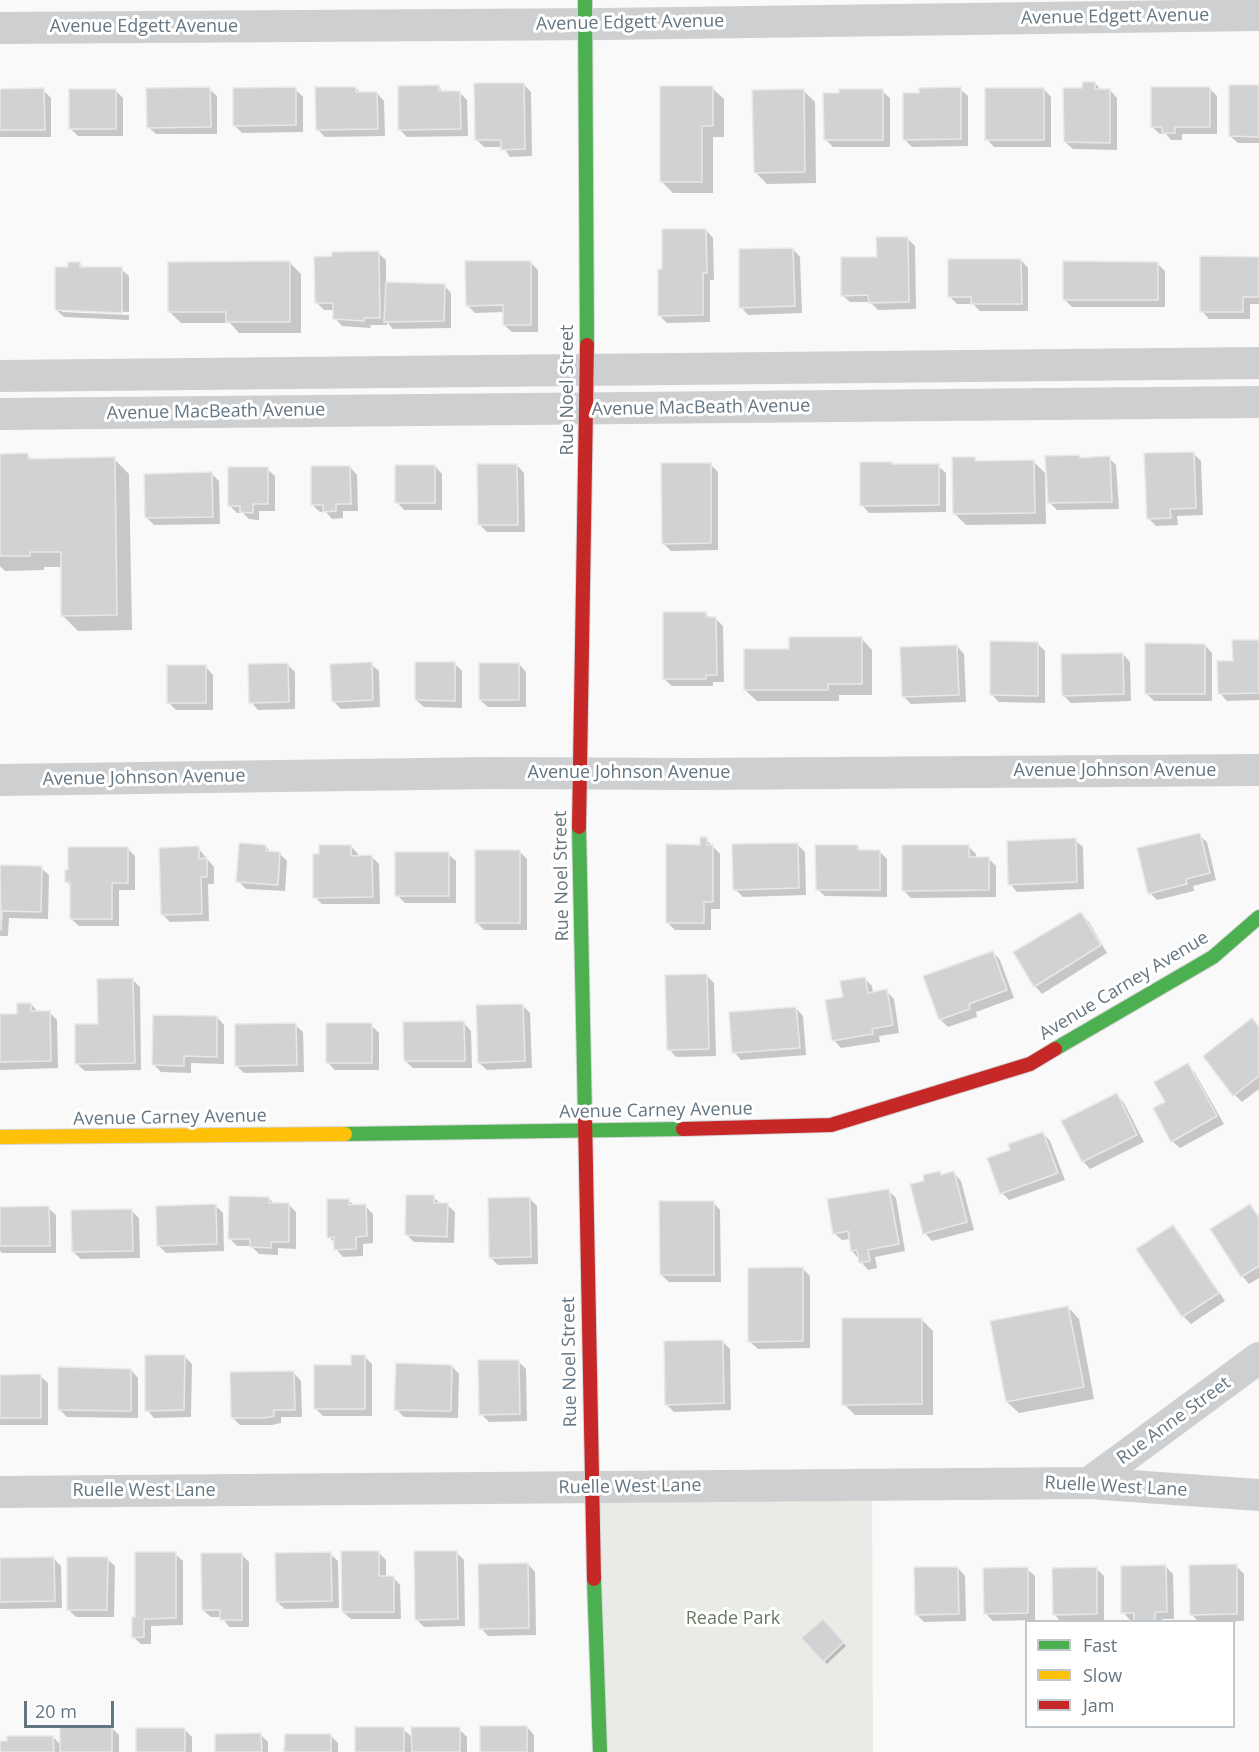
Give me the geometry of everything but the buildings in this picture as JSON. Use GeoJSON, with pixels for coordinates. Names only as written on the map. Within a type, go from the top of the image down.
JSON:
{"type":"FeatureCollection","features":[{"type":"Feature","properties":{"kind":"street","name":"Avenue Edgett Avenue"},"geometry":{"type":"LineString","coordinates":[[0,27],[585,12],[1259,15]]}},
{"type":"Feature","properties":{"kind":"street","name":"Rue Noel Street"},"geometry":{"type":"LineString","coordinates":[[585,12],[587,371],[579,800],[586,1131],[584,1184],[600,1752]]}},
{"type":"Feature","properties":{"kind":"street","name":"Avenue MacBeath Avenue"},"geometry":{"type":"LineString","coordinates":[[0,376],[1259,363]]}},
{"type":"Feature","properties":{"kind":"street","name":"Avenue MacBeath Avenue"},"geometry":{"type":"LineString","coordinates":[[0,414],[1259,402]]}},
{"type":"Feature","properties":{"kind":"street","name":"Avenue Johnson Avenue"},"geometry":{"type":"LineString","coordinates":[[0,780],[581,773],[1259,770]]}},
{"type":"Feature","properties":{"kind":"street","name":"Avenue Carney Avenue"},"geometry":{"type":"LineString","coordinates":[[0,1137],[586,1131],[831,1125],[1030,1064],[1213,957],[1259,917]]}},
{"type":"Feature","properties":{"kind":"street","name":"Rue Anne Street"},"geometry":{"type":"LineString","coordinates":[[1089,1483],[1259,1358]]}},
{"type":"Feature","properties":{"kind":"street","name":"Ruelle West Lane"},"geometry":{"type":"LineString","coordinates":[[0,1492],[1089,1483],[1259,1495]]}},
{"type":"Feature","properties":{"kind":"green space","name":"Reade Park"},"geometry":{"type":"Polygon","coordinates":[[[872,1484],[873,1752],[600,1752],[591,1488],[872,1484]]]}},
{"type":"Feature","properties":{"kind":"traffic: fast"},"geometry":{"type":"LineString","coordinates":[[585,0],[587,345]]}},
{"type":"Feature","properties":{"kind":"traffic: fast"},"geometry":{"type":"LineString","coordinates":[[579,827],[585,1117]]}},
{"type":"Feature","properties":{"kind":"traffic: fast"},"geometry":{"type":"LineString","coordinates":[[1055,1049],[1213,957],[1259,917]]}},
{"type":"Feature","properties":{"kind":"traffic: fast"},"geometry":{"type":"LineString","coordinates":[[345,1134],[683,1129]]}},
{"type":"Feature","properties":{"kind":"traffic: fast"},"geometry":{"type":"LineString","coordinates":[[594,1579],[600,1752]]}},
{"type":"Feature","properties":{"kind":"traffic: slow"},"geometry":{"type":"LineString","coordinates":[[0,1137],[345,1134]]}},
{"type":"Feature","properties":{"kind":"traffic: jam"},"geometry":{"type":"LineString","coordinates":[[579,827],[587,345]]}},
{"type":"Feature","properties":{"kind":"traffic: jam"},"geometry":{"type":"LineString","coordinates":[[683,1129],[831,1125],[1030,1064],[1055,1049]]}},
{"type":"Feature","properties":{"kind":"traffic: jam"},"geometry":{"type":"LineString","coordinates":[[585,1117],[594,1579]]}}]}
